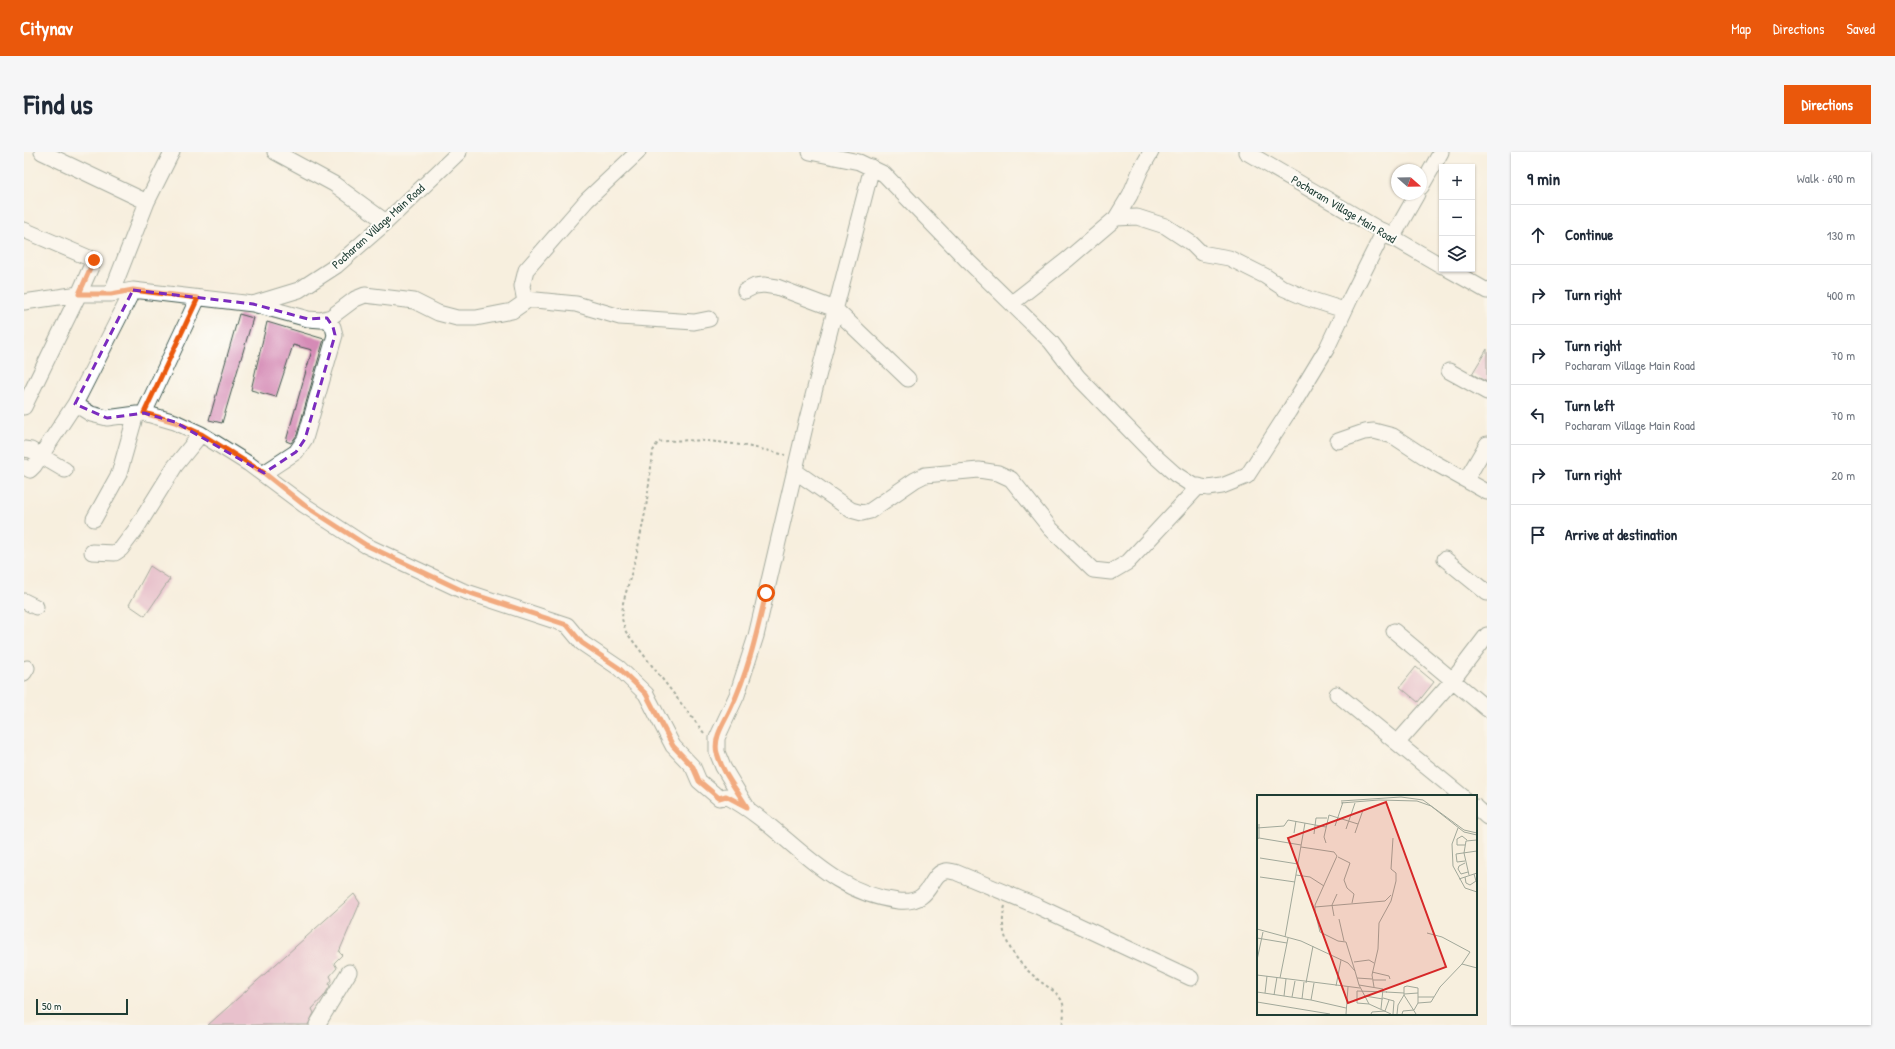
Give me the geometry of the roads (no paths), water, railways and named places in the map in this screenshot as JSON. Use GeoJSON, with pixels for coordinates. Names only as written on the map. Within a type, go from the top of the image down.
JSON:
{"type":"FeatureCollection","features":[{"type":"Feature","properties":{"kind":"street"},"geometry":{"type":"LineString","coordinates":[[42,152],[147,202]]}},
{"type":"Feature","properties":{"kind":"street"},"geometry":{"type":"LineString","coordinates":[[111,294],[147,202],[172,152]]}},
{"type":"Feature","properties":{"kind":"street"},"geometry":{"type":"LineString","coordinates":[[275,152],[334,184],[386,222]]}},
{"type":"Feature","properties":{"kind":"street","name":"Pocharam Village Main Road"},"geometry":{"type":"LineString","coordinates":[[26,306],[79,294],[111,294],[133,290],[253,304],[299,290],[336,266],[386,222],[459,152]]}},
{"type":"Feature","properties":{"kind":"street"},"geometry":{"type":"LineString","coordinates":[[253,304],[308,319],[327,318],[354,299],[365,295],[414,301],[438,313],[457,318],[476,318],[512,311],[523,305],[526,299],[522,286],[526,270],[587,200],[638,152]]}},
{"type":"Feature","properties":{"kind":"street"},"geometry":{"type":"LineString","coordinates":[[810,152],[852,160],[872,167],[884,174],[968,261],[1051,342],[1078,378],[1136,437],[1175,474],[1192,485],[1208,488],[1222,486],[1247,476],[1290,411],[1327,348],[1344,310],[1388,235],[1413,200]]}},
{"type":"Feature","properties":{"kind":"street"},"geometry":{"type":"LineString","coordinates":[[1012,303],[1068,259],[1116,218],[1130,195],[1141,169],[1151,152]]}},
{"type":"Feature","properties":{"kind":"street"},"geometry":{"type":"LineString","coordinates":[[1427,176],[1441,152]]}},
{"type":"Feature","properties":{"kind":"street","name":"Pocharam Village Main Road"},"geometry":{"type":"LineString","coordinates":[[1253,154],[1439,264]]}},
{"type":"Feature","properties":{"kind":"street"},"geometry":{"type":"LineString","coordinates":[[747,807],[723,767],[717,752],[717,738],[737,695],[756,636],[796,465],[872,167]]}},
{"type":"Feature","properties":{"kind":"street"},"geometry":{"type":"LineString","coordinates":[[1116,218],[1137,217],[1165,226],[1191,243],[1201,253],[1229,258],[1265,276],[1283,288],[1306,298],[1344,310]]}},
{"type":"Feature","properties":{"kind":"street"},"geometry":{"type":"LineString","coordinates":[[24,230],[94,260],[24,407]]}},
{"type":"Feature","properties":{"kind":"street"},"geometry":{"type":"LineString","coordinates":[[1453,272],[1487,291]]}},
{"type":"Feature","properties":{"kind":"street"},"geometry":{"type":"LineString","coordinates":[[745,291],[755,286],[764,285],[777,287],[835,309],[908,379]]}},
{"type":"Feature","properties":{"kind":"street"},"geometry":{"type":"LineString","coordinates":[[26,470],[41,456],[75,404],[133,290]]}},
{"type":"Feature","properties":{"kind":"street"},"geometry":{"type":"LineString","coordinates":[[94,519],[119,474],[140,414],[198,298]]}},
{"type":"Feature","properties":{"kind":"street"},"geometry":{"type":"LineString","coordinates":[[526,299],[576,304],[620,317],[694,322],[709,319]]}},
{"type":"Feature","properties":{"kind":"street"},"geometry":{"type":"LineString","coordinates":[[264,473],[296,452],[305,439],[335,335],[334,327],[327,318]]}},
{"type":"Feature","properties":{"kind":"street"},"geometry":{"type":"LineString","coordinates":[[1449,371],[1487,392]]}},
{"type":"Feature","properties":{"kind":"street"},"geometry":{"type":"LineString","coordinates":[[75,404],[91,414],[107,418],[140,414],[175,422],[201,434],[264,473],[304,505],[366,545],[461,590],[567,625],[582,643],[619,668],[646,694],[673,746],[693,767],[699,781],[719,798],[726,796],[747,807],[815,865],[841,882],[872,895],[907,902],[925,895],[940,874],[945,870],[955,872],[1009,894],[1191,978]]}},
{"type":"Feature","properties":{"kind":"street"},"geometry":{"type":"LineString","coordinates":[[1338,441],[1364,432],[1374,431],[1393,436],[1428,459],[1487,492]]}},
{"type":"Feature","properties":{"kind":"street"},"geometry":{"type":"LineString","coordinates":[[92,552],[115,552],[121,549],[136,529],[175,466],[201,434]]}},
{"type":"Feature","properties":{"kind":"street"},"geometry":{"type":"LineString","coordinates":[[1466,480],[1487,444]]}},
{"type":"Feature","properties":{"kind":"street"},"geometry":{"type":"LineString","coordinates":[[24,449],[31,450],[65,470]]}},
{"type":"Feature","properties":{"kind":"street"},"geometry":{"type":"LineString","coordinates":[[796,465],[851,510],[862,513],[870,511],[915,480],[925,476],[979,470],[998,473],[1011,479],[1051,529],[1093,570],[1111,572],[1128,562],[1199,486]]}},
{"type":"Feature","properties":{"kind":"street"},"geometry":{"type":"LineString","coordinates":[[1446,559],[1487,593]]}},
{"type":"Feature","properties":{"kind":"street"},"geometry":{"type":"LineString","coordinates":[[1394,631],[1487,709]]}},
{"type":"Feature","properties":{"kind":"street"},"geometry":{"type":"LineString","coordinates":[[1398,742],[1452,681],[1487,635]]}},
{"type":"Feature","properties":{"kind":"street"},"geometry":{"type":"LineString","coordinates":[[1337,694],[1398,742],[1461,795]]}},
{"type":"Feature","properties":{"kind":"street"},"geometry":{"type":"LineString","coordinates":[[1477,809],[1487,817]]}},
{"type":"Feature","properties":{"kind":"street"},"geometry":{"type":"LineString","coordinates":[[317,1025],[349,972]]}}]}
